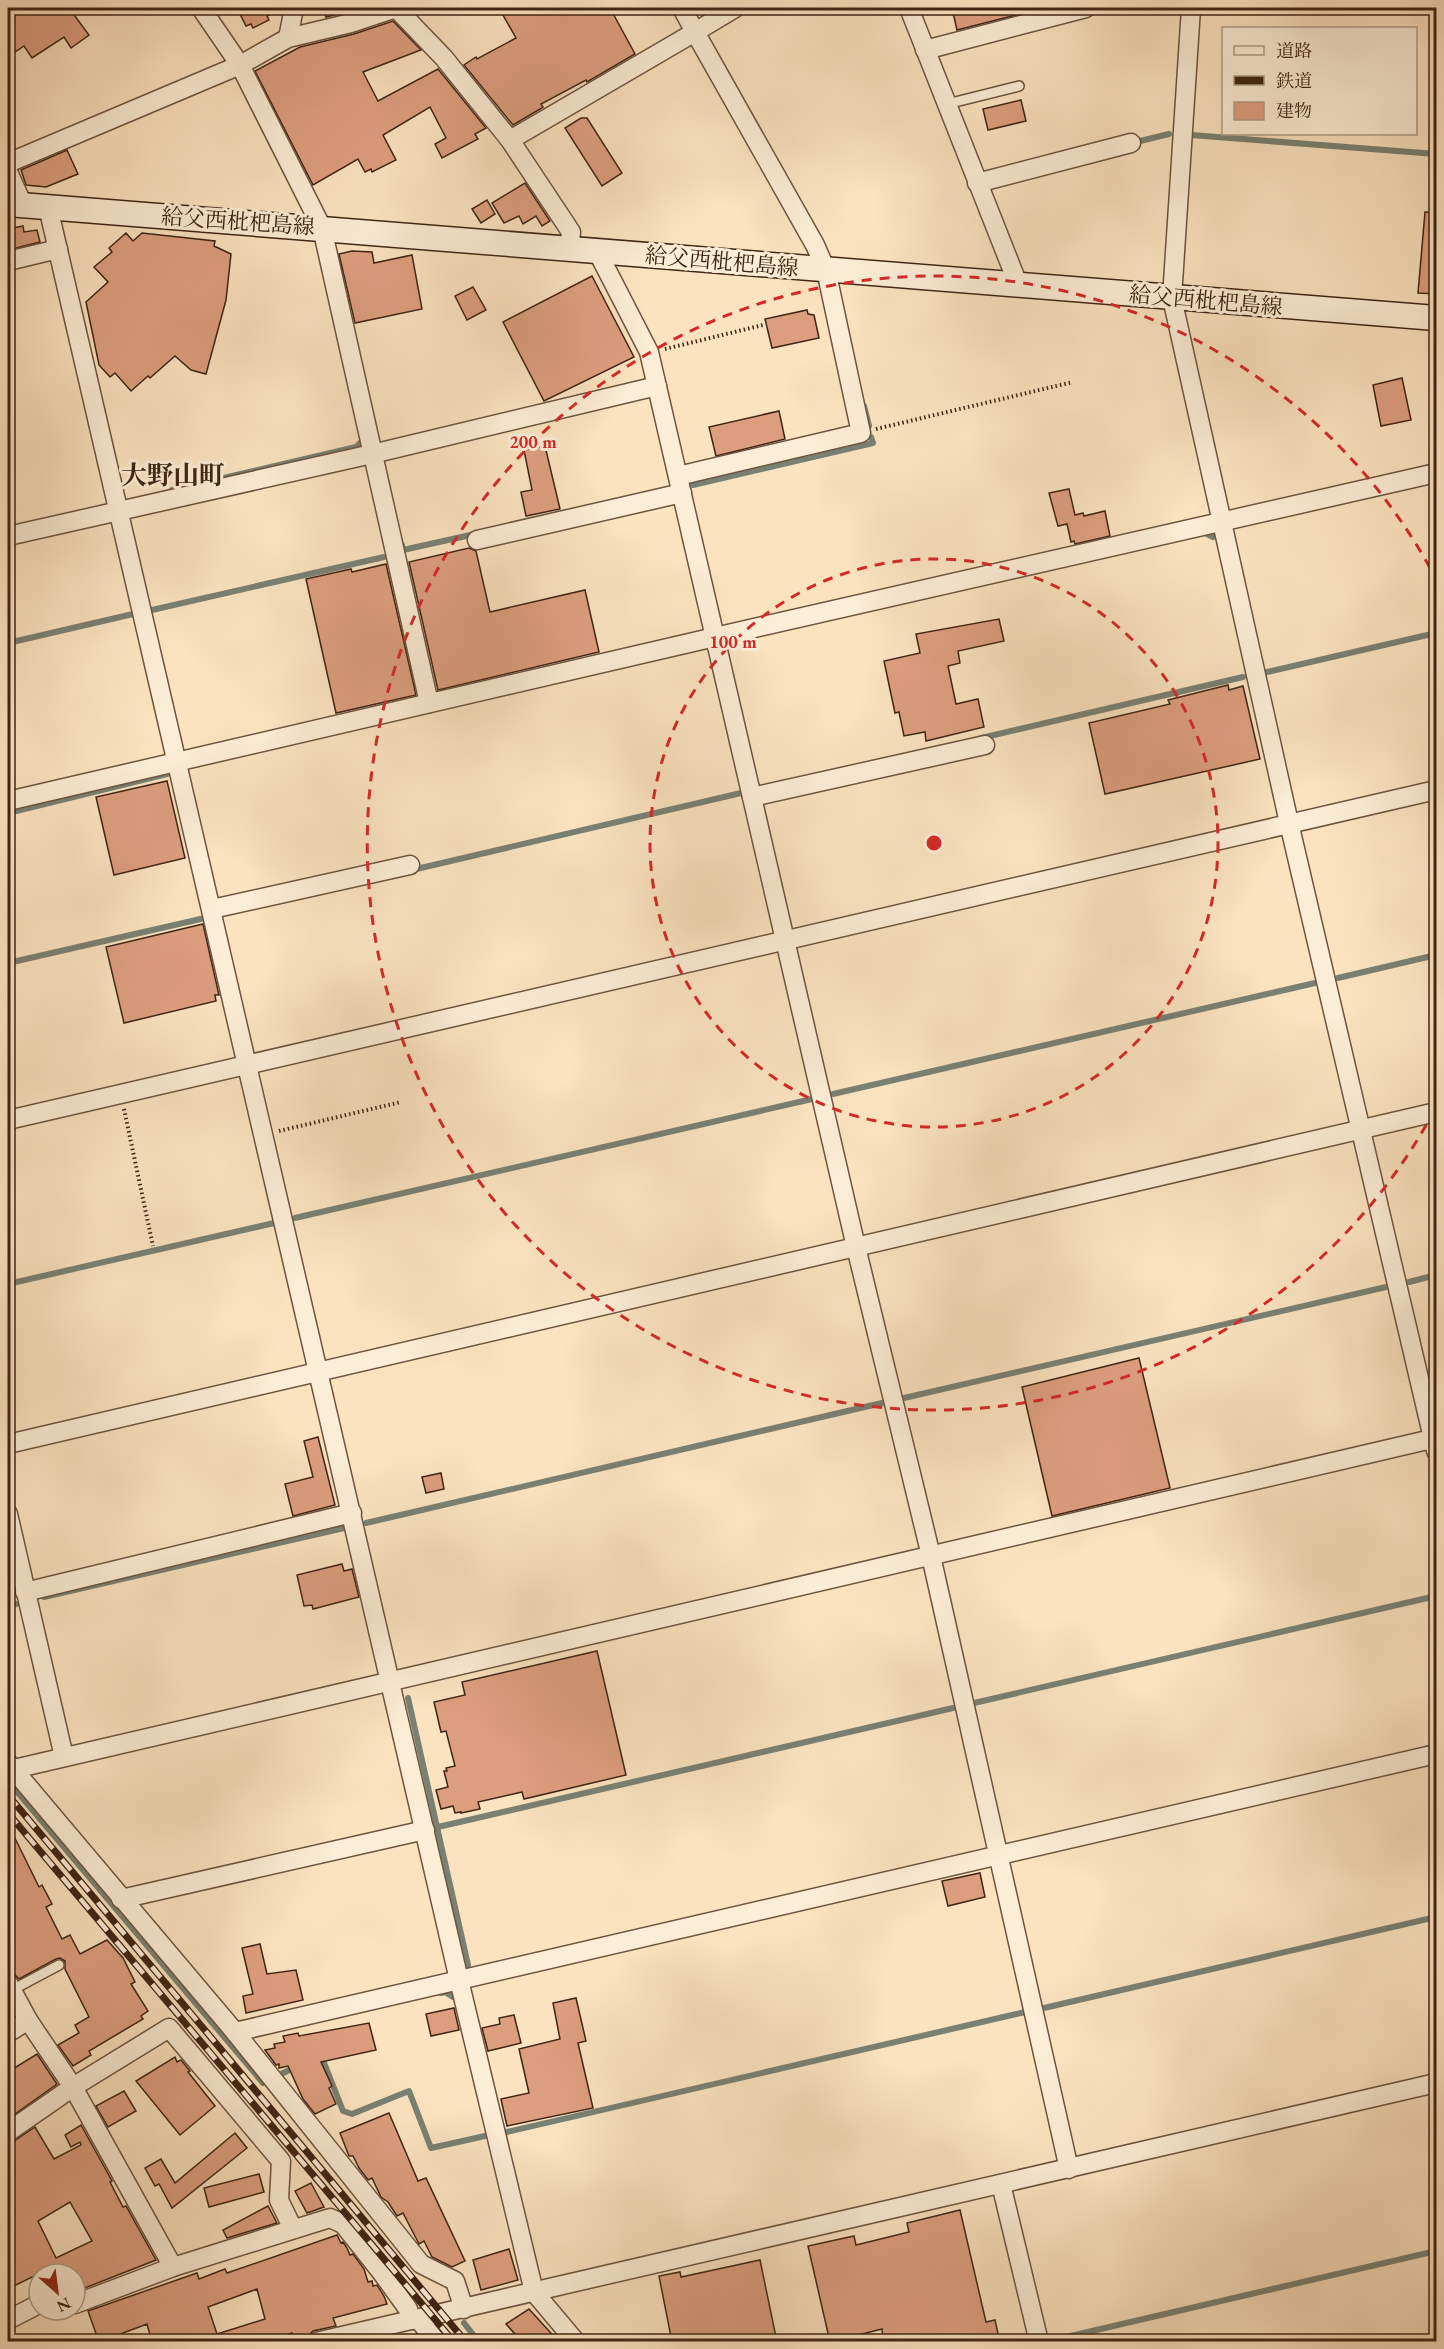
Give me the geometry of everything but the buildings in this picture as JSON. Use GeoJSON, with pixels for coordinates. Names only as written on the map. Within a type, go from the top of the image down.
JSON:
{"type":"FeatureCollection","features":[{"type":"Feature","properties":{"kind":"main road","name":"給父西枇杷島線"},"geometry":{"type":"LineString","coordinates":[[16,204],[1437,318]]}},
{"type":"Feature","properties":{"kind":"street"},"geometry":{"type":"LineString","coordinates":[[201,8],[240,66],[322,228],[429,703]]}},
{"type":"Feature","properties":{"kind":"street"},"geometry":{"type":"LineString","coordinates":[[288,38],[294,8]]}},
{"type":"Feature","properties":{"kind":"street"},"geometry":{"type":"LineString","coordinates":[[8,163],[240,66],[288,38],[351,23],[396,8],[444,58],[510,140],[571,232],[569,249]]}},
{"type":"Feature","properties":{"kind":"street"},"geometry":{"type":"LineString","coordinates":[[477,540],[861,433],[826,270],[815,245],[682,8]]}},
{"type":"Feature","properties":{"kind":"street"},"geometry":{"type":"LineString","coordinates":[[510,140],[735,8]]}},
{"type":"Feature","properties":{"kind":"street"},"geometry":{"type":"LineString","coordinates":[[909,8],[1017,284]]}},
{"type":"Feature","properties":{"kind":"street"},"geometry":{"type":"LineString","coordinates":[[925,50],[1086,8]]}},
{"type":"Feature","properties":{"kind":"street"},"geometry":{"type":"LineString","coordinates":[[10,1766],[63,1757],[932,1556],[1436,1443],[1289,823],[1172,298],[1191,8]]}},
{"type":"Feature","properties":{"kind":"street"},"geometry":{"type":"LineString","coordinates":[[977,183],[1131,144]]}},
{"type":"Feature","properties":{"kind":"street"},"geometry":{"type":"LineString","coordinates":[[8,172],[16,204]]}},
{"type":"Feature","properties":{"kind":"street"},"geometry":{"type":"LineString","coordinates":[[48,207],[459,1980],[534,2292],[576,2342]]}},
{"type":"Feature","properties":{"kind":"street"},"geometry":{"type":"LineString","coordinates":[[8,261],[58,249]]}},
{"type":"Feature","properties":{"kind":"street"},"geometry":{"type":"LineString","coordinates":[[597,252],[649,352],[856,1247],[932,1556],[1069,2169]]}},
{"type":"Feature","properties":{"kind":"street"},"geometry":{"type":"LineString","coordinates":[[8,536],[372,454],[657,386]]}},
{"type":"Feature","properties":{"kind":"street"},"geometry":{"type":"LineString","coordinates":[[8,801],[1437,472]]}},
{"type":"Feature","properties":{"kind":"street"},"geometry":{"type":"LineString","coordinates":[[752,797],[985,745]]}},
{"type":"Feature","properties":{"kind":"street"},"geometry":{"type":"LineString","coordinates":[[8,1120],[1437,790]]}},
{"type":"Feature","properties":{"kind":"street"},"geometry":{"type":"LineString","coordinates":[[212,909],[410,865]]}},
{"type":"Feature","properties":{"kind":"street"},"geometry":{"type":"LineString","coordinates":[[8,1444],[1437,1112]]}},
{"type":"Feature","properties":{"kind":"street"},"geometry":{"type":"LineString","coordinates":[[25,1592],[352,1513]]}},
{"type":"Feature","properties":{"kind":"street"},"geometry":{"type":"LineString","coordinates":[[8,1514],[63,1757]]}},
{"type":"Feature","properties":{"kind":"street"},"geometry":{"type":"LineString","coordinates":[[234,2032],[1437,1754]]}},
{"type":"Feature","properties":{"kind":"street"},"geometry":{"type":"LineString","coordinates":[[10,1766],[234,2032],[421,2264],[455,2281],[464,2308]]}},
{"type":"Feature","properties":{"kind":"street"},"geometry":{"type":"LineString","coordinates":[[121,1899],[425,1830]]}},
{"type":"Feature","properties":{"kind":"street"},"geometry":{"type":"LineString","coordinates":[[10,1986],[28,2020],[73,2087],[173,2267]]}},
{"type":"Feature","properties":{"kind":"street"},"geometry":{"type":"LineString","coordinates":[[8,2033],[28,2020]]}},
{"type":"Feature","properties":{"kind":"street"},"geometry":{"type":"LineString","coordinates":[[8,2132],[73,2087],[169,2028],[281,2161],[279,2200],[293,2229]]}},
{"type":"Feature","properties":{"kind":"street"},"geometry":{"type":"LineString","coordinates":[[316,2342],[346,2338],[414,2319],[1437,2083]]}},
{"type":"Feature","properties":{"kind":"street"},"geometry":{"type":"LineString","coordinates":[[1001,2184],[1039,2342]]}},
{"type":"Feature","properties":{"kind":"street"},"geometry":{"type":"LineString","coordinates":[[87,2299],[173,2267],[330,2218],[342,2224],[382,2273],[414,2319],[436,2342]]}},
{"type":"Feature","properties":{"kind":"street"},"geometry":{"type":"LineString","coordinates":[[8,2320],[27,2310]]}},
{"type":"Feature","properties":{"kind":"lane"},"geometry":{"type":"LineString","coordinates":[[947,104],[1019,86]]}},
{"type":"Feature","properties":{"kind":"lane"},"geometry":{"type":"LineString","coordinates":[[10,1986],[59,1965]]}},
{"type":"Feature","properties":{"kind":"path"},"geometry":{"type":"LineString","coordinates":[[649,352],[763,325]]}},
{"type":"Feature","properties":{"kind":"path"},"geometry":{"type":"LineString","coordinates":[[861,433],[1074,382]]}},
{"type":"Feature","properties":{"kind":"path"},"geometry":{"type":"LineString","coordinates":[[120,1094],[153,1246]]}},
{"type":"Feature","properties":{"kind":"path"},"geometry":{"type":"LineString","coordinates":[[264,1135],[401,1102]]}},
{"type":"Feature","properties":{"kind":"waterway"},"geometry":{"type":"LineString","coordinates":[[1136,142],[1169,134]]}},
{"type":"Feature","properties":{"kind":"waterway"},"geometry":{"type":"LineString","coordinates":[[1191,135],[1436,154]]}},
{"type":"Feature","properties":{"kind":"waterway"},"geometry":{"type":"LineString","coordinates":[[864,406],[869,426]]}},
{"type":"Feature","properties":{"kind":"waterway"},"geometry":{"type":"LineString","coordinates":[[693,485],[873,443],[871,437]]}},
{"type":"Feature","properties":{"kind":"waterway"},"geometry":{"type":"LineString","coordinates":[[172,490],[356,447],[362,441]]}},
{"type":"Feature","properties":{"kind":"waterway"},"geometry":{"type":"LineString","coordinates":[[1200,533],[1203,532],[1213,537]]}},
{"type":"Feature","properties":{"kind":"waterway"},"geometry":{"type":"LineString","coordinates":[[402,545],[403,550],[475,534]]}},
{"type":"Feature","properties":{"kind":"waterway"},"geometry":{"type":"LineString","coordinates":[[152,610],[384,557]]}},
{"type":"Feature","properties":{"kind":"waterway"},"geometry":{"type":"LineString","coordinates":[[8,643],[133,614]]}},
{"type":"Feature","properties":{"kind":"waterway"},"geometry":{"type":"LineString","coordinates":[[1267,672],[1436,633]]}},
{"type":"Feature","properties":{"kind":"waterway"},"geometry":{"type":"LineString","coordinates":[[981,738],[1243,677]]}},
{"type":"Feature","properties":{"kind":"waterway"},"geometry":{"type":"LineString","coordinates":[[8,813],[167,774]]}},
{"type":"Feature","properties":{"kind":"waterway"},"geometry":{"type":"LineString","coordinates":[[412,870],[741,793]]}},
{"type":"Feature","properties":{"kind":"waterway"},"geometry":{"type":"LineString","coordinates":[[8,963],[205,918]]}},
{"type":"Feature","properties":{"kind":"waterway"},"geometry":{"type":"LineString","coordinates":[[1338,978],[1436,955]]}},
{"type":"Feature","properties":{"kind":"waterway"},"geometry":{"type":"LineString","coordinates":[[833,1094],[1315,983]]}},
{"type":"Feature","properties":{"kind":"waterway"},"geometry":{"type":"LineString","coordinates":[[295,1218],[812,1099]]}},
{"type":"Feature","properties":{"kind":"waterway"},"geometry":{"type":"LineString","coordinates":[[8,1284],[274,1223]]}},
{"type":"Feature","properties":{"kind":"waterway"},"geometry":{"type":"LineString","coordinates":[[1409,1282],[1436,1275]]}},
{"type":"Feature","properties":{"kind":"waterway"},"geometry":{"type":"LineString","coordinates":[[904,1398],[1386,1287]]}},
{"type":"Feature","properties":{"kind":"waterway"},"geometry":{"type":"LineString","coordinates":[[366,1523],[882,1403]]}},
{"type":"Feature","properties":{"kind":"waterway"},"geometry":{"type":"LineString","coordinates":[[44,1597],[344,1528]]}},
{"type":"Feature","properties":{"kind":"waterway"},"geometry":{"type":"LineString","coordinates":[[974,1703],[1436,1596]]}},
{"type":"Feature","properties":{"kind":"waterway"},"geometry":{"type":"LineString","coordinates":[[8,1606],[16,1604]]}},
{"type":"Feature","properties":{"kind":"waterway"},"geometry":{"type":"LineString","coordinates":[[408,1698],[468,1965]]}},
{"type":"Feature","properties":{"kind":"waterway"},"geometry":{"type":"LineString","coordinates":[[438,1827],[953,1708]]}},
{"type":"Feature","properties":{"kind":"waterway"},"geometry":{"type":"LineString","coordinates":[[8,1781],[263,2083]]}},
{"type":"Feature","properties":{"kind":"waterway"},"geometry":{"type":"LineString","coordinates":[[1044,2008],[1436,1917]]}},
{"type":"Feature","properties":{"kind":"waterway"},"geometry":{"type":"LineString","coordinates":[[441,1993],[445,1992],[453,1997]]}},
{"type":"Feature","properties":{"kind":"waterway"},"geometry":{"type":"LineString","coordinates":[[507,2132],[1025,2012]]}},
{"type":"Feature","properties":{"kind":"waterway"},"geometry":{"type":"LineString","coordinates":[[321,2055],[343,2111],[352,2114],[409,2091],[431,2148],[485,2136]]}},
{"type":"Feature","properties":{"kind":"waterway"},"geometry":{"type":"LineString","coordinates":[[281,2074],[296,2067]]}},
{"type":"Feature","properties":{"kind":"waterway"},"geometry":{"type":"LineString","coordinates":[[1049,2341],[1436,2251]]}},
{"type":"Feature","properties":{"kind":"waterway"},"geometry":{"type":"LineString","coordinates":[[464,2323],[479,2342]]}},
{"type":"Feature","properties":{"kind":"railway"},"geometry":{"type":"LineString","coordinates":[[8,1795],[466,2342]]}},
{"type":"Feature","properties":{"kind":"railway"},"geometry":{"type":"LineString","coordinates":[[8,1813],[454,2342]]}},
{"type":"Feature","properties":{"kind":"district","name":"大野山町"},"geometry":{"type":"Point","coordinates":[173,475]}}]}
